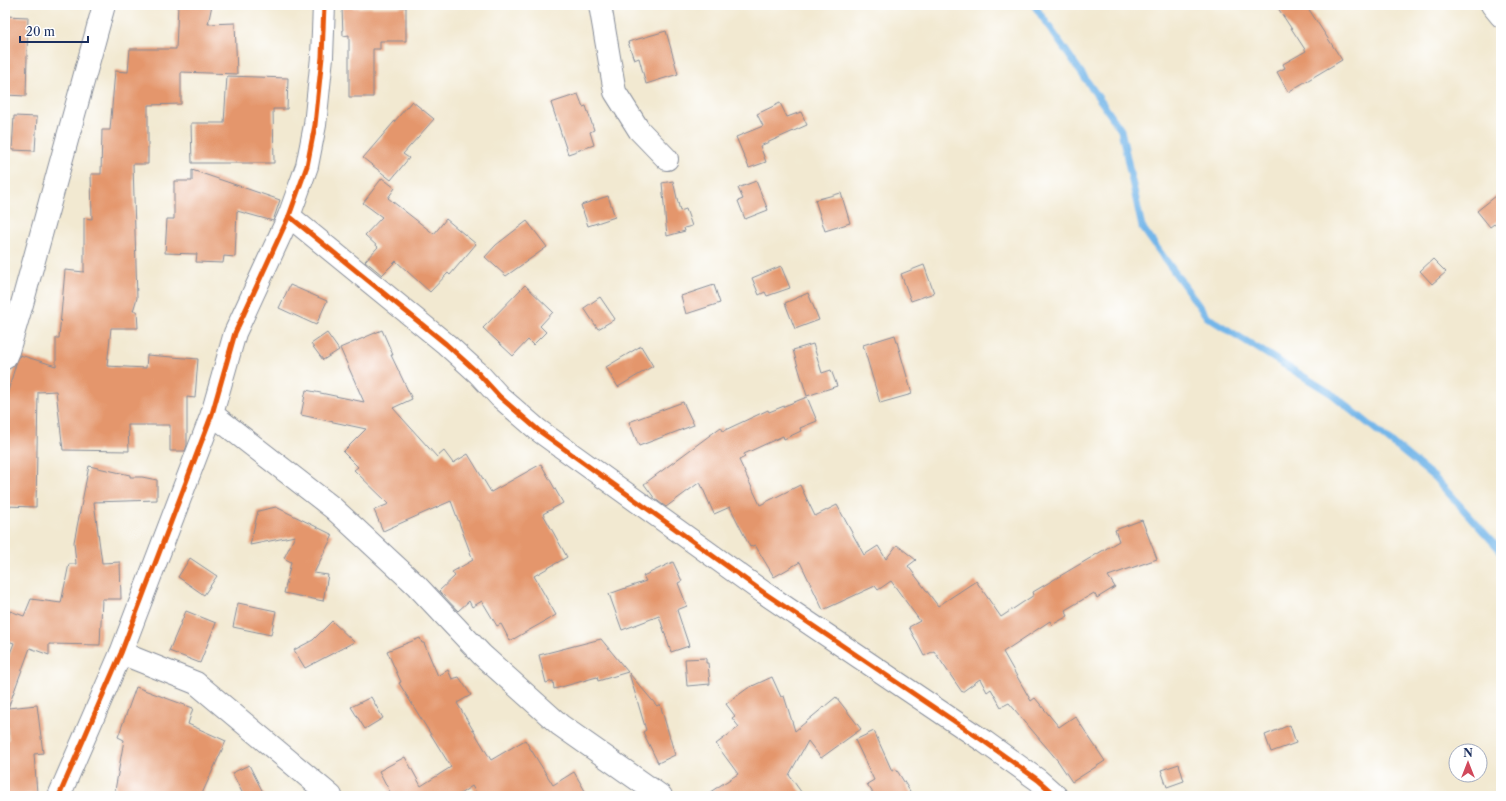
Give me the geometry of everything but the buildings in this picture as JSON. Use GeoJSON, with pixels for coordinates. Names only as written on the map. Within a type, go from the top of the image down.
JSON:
{"type":"FeatureCollection","features":[{"type":"Feature","properties":{"kind":"street"},"geometry":{"type":"LineString","coordinates":[[5,358],[22,304],[104,5]]}},
{"type":"Feature","properties":{"kind":"street"},"geometry":{"type":"LineString","coordinates":[[59,796],[121,653],[212,414],[235,333],[288,216],[307,166],[315,126],[322,56],[324,5]]}},
{"type":"Feature","properties":{"kind":"street"},"geometry":{"type":"LineString","coordinates":[[600,5],[615,92],[639,130],[667,159]]}},
{"type":"Feature","properties":{"kind":"street"},"geometry":{"type":"LineString","coordinates":[[1492,5],[1501,16]]}},
{"type":"Feature","properties":{"kind":"street"},"geometry":{"type":"LineString","coordinates":[[288,216],[446,344],[478,373],[500,397],[538,430],[763,592],[985,742],[1038,780],[1056,796]]}},
{"type":"Feature","properties":{"kind":"street"},"geometry":{"type":"LineString","coordinates":[[212,414],[333,508],[416,585],[482,655],[560,726],[661,796]]}},
{"type":"Feature","properties":{"kind":"street"},"geometry":{"type":"LineString","coordinates":[[121,653],[196,683],[331,796]]}},
{"type":"Feature","properties":{"kind":"waterway"},"geometry":{"type":"LineString","coordinates":[[1034,5],[1121,130],[1142,227],[1207,317],[1332,394],[1434,477],[1501,551]]}},
{"type":"Feature","properties":{"kind":"cycle path"},"geometry":{"type":"LineString","coordinates":[[59,796],[121,653],[212,414],[235,333],[289,216],[307,166],[315,125],[322,57],[324,5]]}},
{"type":"Feature","properties":{"kind":"cycle path"},"geometry":{"type":"LineString","coordinates":[[289,216],[446,344],[478,373],[500,397],[538,430],[763,592],[985,742],[1038,780],[1056,796]]}}]}
